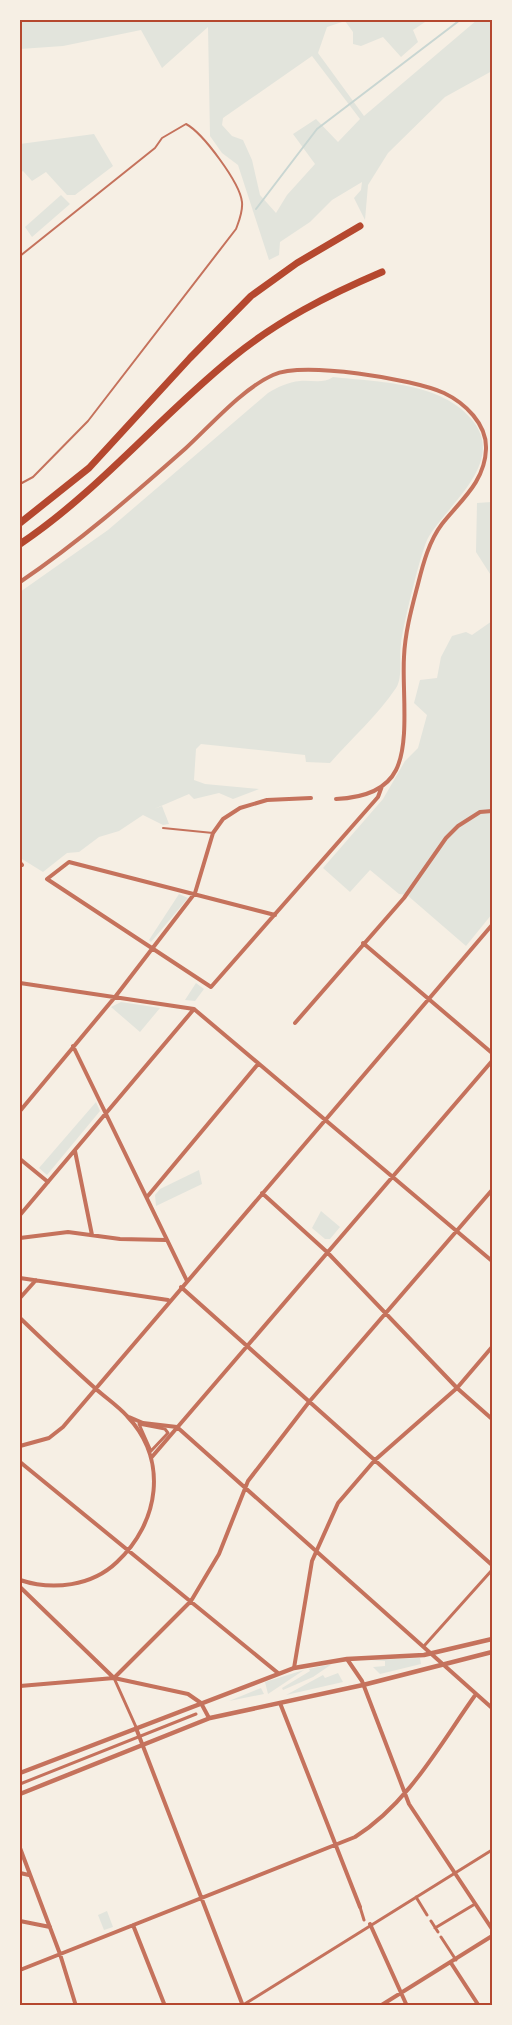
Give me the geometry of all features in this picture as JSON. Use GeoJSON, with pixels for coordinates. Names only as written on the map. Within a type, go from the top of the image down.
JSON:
{"type":"FeatureCollection","features":[{"type":"Feature","properties":{"kind":"highway"},"geometry":{"type":"LineString","coordinates":[[20,523],[89,468],[190,358],[251,297],[297,263],[360,226]]}},
{"type":"Feature","properties":{"kind":"highway"},"geometry":{"type":"LineString","coordinates":[[20,543],[97,483],[232,357],[330,293],[382,272]]}},
{"type":"Feature","properties":{"kind":"street"},"geometry":{"type":"LineString","coordinates":[[20,582],[123,504],[262,381],[288,370],[316,370],[407,381],[443,393],[465,407],[478,420],[486,446],[484,463],[476,482],[461,505],[442,524],[426,557],[404,653],[402,744],[399,762],[394,773],[382,786],[366,794],[336,799]]}},
{"type":"Feature","properties":{"kind":"street"},"geometry":{"type":"LineString","coordinates":[[274,915],[69,862],[47,879],[211,987],[378,797],[382,786]]}},
{"type":"Feature","properties":{"kind":"street"},"geometry":{"type":"LineString","coordinates":[[20,1111],[115,997],[195,893],[213,833],[223,819],[240,808],[267,800],[311,798]]}},
{"type":"Feature","properties":{"kind":"street"},"geometry":{"type":"LineString","coordinates":[[295,1023],[404,898],[446,838],[458,826],[480,812],[492,811]]}},
{"type":"Feature","properties":{"kind":"street"},"geometry":{"type":"LineString","coordinates":[[20,1446],[49,1438],[63,1427],[169,1300],[492,925]]}},
{"type":"Feature","properties":{"kind":"street"},"geometry":{"type":"LineString","coordinates":[[363,943],[492,1053]]}},
{"type":"Feature","properties":{"kind":"street"},"geometry":{"type":"LineString","coordinates":[[20,983],[194,1009],[492,1261]]}},
{"type":"Feature","properties":{"kind":"street"},"geometry":{"type":"LineString","coordinates":[[20,1215],[194,1009]]}},
{"type":"Feature","properties":{"kind":"street"},"geometry":{"type":"LineString","coordinates":[[73,1046],[187,1281]]}},
{"type":"Feature","properties":{"kind":"street"},"geometry":{"type":"LineString","coordinates":[[151,1458],[492,1061]]}},
{"type":"Feature","properties":{"kind":"street"},"geometry":{"type":"LineString","coordinates":[[147,1197],[258,1064]]}},
{"type":"Feature","properties":{"kind":"street"},"geometry":{"type":"LineString","coordinates":[[75,1150],[92,1235]]}},
{"type":"Feature","properties":{"kind":"street"},"geometry":{"type":"LineString","coordinates":[[20,1159],[48,1182]]}},
{"type":"Feature","properties":{"kind":"street"},"geometry":{"type":"LineString","coordinates":[[114,1678],[191,1601],[219,1554],[244,1486],[309,1402],[492,1190]]}},
{"type":"Feature","properties":{"kind":"street"},"geometry":{"type":"LineString","coordinates":[[262,1193],[327,1252],[457,1388],[492,1419]]}},
{"type":"Feature","properties":{"kind":"street"},"geometry":{"type":"LineString","coordinates":[[20,1238],[68,1232],[120,1239],[166,1239]]}},
{"type":"Feature","properties":{"kind":"street"},"geometry":{"type":"LineString","coordinates":[[20,1278],[169,1300]]}},
{"type":"Feature","properties":{"kind":"street"},"geometry":{"type":"LineString","coordinates":[[20,1298],[36,1280]]}},
{"type":"Feature","properties":{"kind":"street"},"geometry":{"type":"LineString","coordinates":[[181,1287],[492,1565]]}},
{"type":"Feature","properties":{"kind":"street"},"geometry":{"type":"LineString","coordinates":[[20,1318],[129,1417],[143,1423],[177,1427],[492,1708]]}},
{"type":"Feature","properties":{"kind":"street"},"geometry":{"type":"LineString","coordinates":[[294,1668],[308,1577],[315,1551],[338,1503],[375,1460],[457,1388],[492,1347]]}},
{"type":"Feature","properties":{"kind":"street"},"geometry":{"type":"LineString","coordinates":[[487,1414],[492,1413]]}},
{"type":"Feature","properties":{"kind":"street"},"geometry":{"type":"LineString","coordinates":[[20,1580],[58,1586],[97,1578],[129,1551],[147,1522],[155,1489],[151,1458],[129,1417]]}},
{"type":"Feature","properties":{"kind":"street"},"geometry":{"type":"LineString","coordinates":[[139,1424],[165,1429],[168,1433],[151,1451],[138,1427],[139,1424]]}},
{"type":"Feature","properties":{"kind":"street"},"geometry":{"type":"LineString","coordinates":[[20,1462],[278,1673]]}},
{"type":"Feature","properties":{"kind":"street"},"geometry":{"type":"LineString","coordinates":[[424,1646],[492,1570]]}},
{"type":"Feature","properties":{"kind":"street"},"geometry":{"type":"LineString","coordinates":[[20,1587],[114,1678],[139,1736],[243,2006],[370,1924],[492,1850]]}},
{"type":"Feature","properties":{"kind":"street"},"geometry":{"type":"LineString","coordinates":[[20,1773],[135,1727],[294,1668],[347,1659],[432,1653],[492,1639]]}},
{"type":"Feature","properties":{"kind":"street"},"geometry":{"type":"LineString","coordinates":[[20,1794],[209,1718],[363,1685],[492,1652]]}},
{"type":"Feature","properties":{"kind":"street"},"geometry":{"type":"LineString","coordinates":[[347,1659],[363,1685],[405,1794],[492,1929]]}},
{"type":"Feature","properties":{"kind":"street"},"geometry":{"type":"LineString","coordinates":[[20,1686],[114,1678],[188,1694],[201,1702],[209,1718]]}},
{"type":"Feature","properties":{"kind":"street"},"geometry":{"type":"LineString","coordinates":[[20,1970],[335,1845],[368,1829],[387,1814],[405,1794],[476,1694]]}},
{"type":"Feature","properties":{"kind":"street"},"geometry":{"type":"LineString","coordinates":[[280,1703],[364,1920]]}},
{"type":"Feature","properties":{"kind":"street"},"geometry":{"type":"LineString","coordinates":[[20,1784],[196,1714]]}},
{"type":"Feature","properties":{"kind":"street"},"geometry":{"type":"LineString","coordinates":[[20,1848],[60,1954],[76,2006]]}},
{"type":"Feature","properties":{"kind":"street"},"geometry":{"type":"LineString","coordinates":[[20,1873],[30,1876]]}},
{"type":"Feature","properties":{"kind":"street"},"geometry":{"type":"LineString","coordinates":[[416,1897],[427,1915]]}},
{"type":"Feature","properties":{"kind":"street"},"geometry":{"type":"LineString","coordinates":[[431,1922],[436,1930],[476,1903]]}},
{"type":"Feature","properties":{"kind":"street"},"geometry":{"type":"LineString","coordinates":[[20,1921],[50,1927]]}},
{"type":"Feature","properties":{"kind":"street"},"geometry":{"type":"LineString","coordinates":[[370,1924],[407,2006]]}},
{"type":"Feature","properties":{"kind":"street"},"geometry":{"type":"LineString","coordinates":[[133,1925],[165,2006]]}},
{"type":"Feature","properties":{"kind":"street"},"geometry":{"type":"LineString","coordinates":[[380,2006],[492,1936]]}},
{"type":"Feature","properties":{"kind":"street"},"geometry":{"type":"LineString","coordinates":[[441,1937],[456,1960]]}},
{"type":"Feature","properties":{"kind":"street"},"geometry":{"type":"LineString","coordinates":[[451,1963],[479,2006]]}},
{"type":"Feature","properties":{"kind":"lane"},"geometry":{"type":"LineString","coordinates":[[20,256],[155,148],[162,138],[171,135],[186,124],[196,129],[236,185],[242,202],[238,223],[88,421],[33,477],[20,484]]}},
{"type":"Feature","properties":{"kind":"lane"},"geometry":{"type":"LineString","coordinates":[[163,828],[213,833]]}},
{"type":"Feature","properties":{"kind":"shaded area"},"geometry":{"type":"Polygon","coordinates":[[[20,20],[428,20],[413,30],[418,42],[401,57],[383,37],[361,46],[353,44],[353,32],[345,21],[327,27],[318,53],[364,116],[477,20],[492,20],[492,71],[445,97],[388,153],[368,185],[365,220],[354,198],[361,190],[362,182],[332,200],[310,222],[280,242],[279,255],[269,260],[238,165],[222,153],[210,136],[208,27],[162,68],[141,30],[63,46],[20,49],[20,20]],[[312,56],[223,118],[222,125],[232,136],[243,140],[252,160],[260,195],[276,213],[287,195],[315,164],[293,134],[316,119],[338,142],[360,119],[312,56]]]}},
{"type":"Feature","properties":{"kind":"shaded area"},"geometry":{"type":"Polygon","coordinates":[[[94,134],[113,166],[75,195],[67,195],[46,172],[32,181],[23,171],[20,173],[20,144],[94,134]]]}},
{"type":"Feature","properties":{"kind":"shaded area"},"geometry":{"type":"Polygon","coordinates":[[[61,195],[70,204],[32,237],[25,227],[61,195]]]}},
{"type":"Feature","properties":{"kind":"shaded area"},"geometry":{"type":"Polygon","coordinates":[[[333,377],[408,386],[445,398],[473,421],[481,437],[483,452],[478,468],[470,483],[428,538],[425,546],[405,622],[396,688],[373,717],[330,763],[306,762],[305,755],[201,744],[196,749],[194,780],[205,784],[259,789],[233,799],[219,793],[194,799],[189,794],[154,809],[162,806],[169,824],[163,825],[143,815],[119,831],[99,837],[79,852],[67,853],[43,872],[20,858],[20,592],[108,530],[268,393],[291,382],[321,381],[333,377]]]}},
{"type":"Feature","properties":{"kind":"shaded area"},"geometry":{"type":"Polygon","coordinates":[[[492,502],[492,577],[476,552],[477,503],[492,502]]]}},
{"type":"Feature","properties":{"kind":"shaded area"},"geometry":{"type":"Polygon","coordinates":[[[492,621],[492,914],[466,946],[407,895],[399,894],[370,870],[350,892],[323,868],[383,799],[405,761],[418,748],[427,715],[414,703],[420,680],[437,678],[441,657],[452,636],[466,632],[472,635],[492,621]]]}},
{"type":"Feature","properties":{"kind":"shaded area"},"geometry":{"type":"Polygon","coordinates":[[[179,894],[188,898],[151,942],[149,940],[179,894]]]}},
{"type":"Feature","properties":{"kind":"shaded area"},"geometry":{"type":"Polygon","coordinates":[[[196,983],[204,989],[195,1001],[185,1000],[196,983]]]}},
{"type":"Feature","properties":{"kind":"shaded area"},"geometry":{"type":"Polygon","coordinates":[[[121,1002],[160,1008],[140,1032],[111,1007],[121,1002]]]}},
{"type":"Feature","properties":{"kind":"shaded area"},"geometry":{"type":"Polygon","coordinates":[[[96,1102],[100,1111],[47,1175],[39,1168],[96,1102]]]}},
{"type":"Feature","properties":{"kind":"shaded area"},"geometry":{"type":"Polygon","coordinates":[[[199,1170],[202,1184],[156,1206],[155,1195],[160,1189],[199,1170]]]}},
{"type":"Feature","properties":{"kind":"shaded area"},"geometry":{"type":"Polygon","coordinates":[[[321,1211],[340,1227],[330,1239],[325,1239],[312,1228],[321,1211]]]}},
{"type":"Feature","properties":{"kind":"shaded area"},"geometry":{"type":"Polygon","coordinates":[[[420,1658],[421,1664],[380,1674],[373,1667],[385,1666],[385,1661],[369,1660],[420,1658]]]}},
{"type":"Feature","properties":{"kind":"shaded area"},"geometry":{"type":"Polygon","coordinates":[[[332,1664],[313,1677],[283,1690],[282,1688],[310,1671],[309,1669],[332,1664]]]}},
{"type":"Feature","properties":{"kind":"shaded area"},"geometry":{"type":"Polygon","coordinates":[[[304,1670],[268,1694],[265,1682],[304,1670]]]}},
{"type":"Feature","properties":{"kind":"shaded area"},"geometry":{"type":"Polygon","coordinates":[[[338,1673],[343,1682],[286,1695],[323,1675],[325,1678],[338,1673]]]}},
{"type":"Feature","properties":{"kind":"shaded area"},"geometry":{"type":"Polygon","coordinates":[[[261,1688],[264,1694],[229,1701],[261,1688]]]}},
{"type":"Feature","properties":{"kind":"shaded area"},"geometry":{"type":"Polygon","coordinates":[[[107,1911],[113,1927],[104,1930],[98,1915],[107,1911]]]}},
{"type":"Feature","properties":{"kind":"waterway"},"geometry":{"type":"LineString","coordinates":[[256,209],[317,129],[460,20]]}}]}
